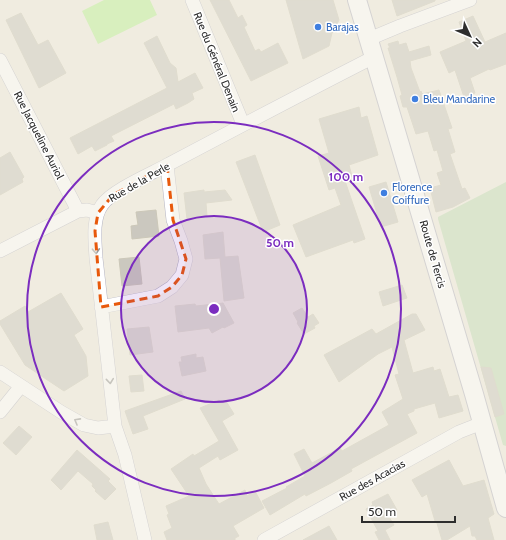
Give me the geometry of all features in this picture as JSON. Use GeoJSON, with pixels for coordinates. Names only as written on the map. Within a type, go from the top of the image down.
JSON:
{"type":"FeatureCollection","features":[{"type":"Feature","properties":{"kind":"main road","name":"Route de Tercis"},"geometry":{"type":"LineString","coordinates":[[357,0],[482,423],[500,465],[506,508]]}},
{"type":"Feature","properties":{"kind":"street","name":"Rue du Général Denain"},"geometry":{"type":"LineString","coordinates":[[192,0],[243,124]]}},
{"type":"Feature","properties":{"kind":"street"},"geometry":{"type":"LineString","coordinates":[[369,39],[470,0]]}},
{"type":"Feature","properties":{"kind":"street","name":"Rue de la Perle"},"geometry":{"type":"LineString","coordinates":[[145,540],[125,455],[115,426],[101,307],[95,231],[98,213],[102,204],[113,195],[167,165],[374,57]]}},
{"type":"Feature","properties":{"kind":"street","name":"Rue Jacqueline Auriol"},"geometry":{"type":"LineString","coordinates":[[0,60],[78,210]]}},
{"type":"Feature","properties":{"kind":"street"},"geometry":{"type":"LineString","coordinates":[[101,307],[158,296],[172,287],[182,275],[186,259],[181,241],[172,220],[167,165]]}},
{"type":"Feature","properties":{"kind":"street"},"geometry":{"type":"LineString","coordinates":[[0,251],[78,210],[98,213]]}},
{"type":"Feature","properties":{"kind":"street"},"geometry":{"type":"LineString","coordinates":[[0,372],[61,412],[84,425],[98,428],[115,426]]}},
{"type":"Feature","properties":{"kind":"street"},"geometry":{"type":"LineString","coordinates":[[0,412],[21,386]]}},
{"type":"Feature","properties":{"kind":"street","name":"Rue des Acacias"},"geometry":{"type":"LineString","coordinates":[[264,540],[459,432],[482,423]]}},
{"type":"Feature","properties":{"kind":"highlighted area"},"geometry":{"type":"Polygon","coordinates":[[[167,165],[173,220],[186,259],[182,275],[172,287],[158,296],[101,307],[95,231],[98,213],[113,195],[167,165]]]}},
{"type":"Feature","properties":{"kind":"green space"},"geometry":{"type":"Polygon","coordinates":[[[104,0],[150,0],[157,15],[98,44],[82,11],[104,0]]]}},
{"type":"Feature","properties":{"kind":"green space"},"geometry":{"type":"Polygon","coordinates":[[[506,182],[506,446],[503,445],[438,217],[506,182]]]}},
{"type":"Feature","properties":{"kind":"building"},"geometry":{"type":"Polygon","coordinates":[[[210,0],[229,0],[238,18],[242,15],[247,25],[244,27],[255,51],[259,49],[261,52],[278,43],[288,63],[251,81],[210,0]]]}},
{"type":"Feature","properties":{"kind":"building"},"geometry":{"type":"Polygon","coordinates":[[[286,0],[333,0],[339,20],[332,33],[329,46],[303,59],[286,0]]]}},
{"type":"Feature","properties":{"kind":"building"},"geometry":{"type":"Polygon","coordinates":[[[392,0],[435,0],[435,1],[397,16],[392,0]]]}},
{"type":"Feature","properties":{"kind":"building"},"geometry":{"type":"Polygon","coordinates":[[[21,13],[38,45],[48,40],[66,73],[39,88],[6,20],[21,13]]]}},
{"type":"Feature","properties":{"kind":"building"},"geometry":{"type":"Polygon","coordinates":[[[473,16],[485,42],[506,33],[506,64],[490,70],[489,69],[470,78],[475,93],[464,97],[455,70],[449,73],[440,52],[466,41],[459,22],[473,16]]]}},
{"type":"Feature","properties":{"kind":"building"},"geometry":{"type":"Polygon","coordinates":[[[157,36],[170,63],[176,68],[178,82],[195,73],[203,88],[192,93],[194,99],[188,103],[176,109],[174,104],[111,136],[114,141],[107,145],[95,151],[92,146],[78,154],[70,138],[167,88],[144,43],[157,36]]]}},
{"type":"Feature","properties":{"kind":"building"},"geometry":{"type":"Polygon","coordinates":[[[398,41],[399,45],[406,43],[409,52],[429,46],[431,55],[410,61],[411,68],[422,94],[439,90],[452,128],[448,129],[455,152],[450,154],[462,189],[465,188],[470,198],[453,207],[436,212],[430,188],[441,185],[437,173],[443,171],[437,150],[434,151],[428,131],[416,134],[407,107],[403,107],[400,96],[402,95],[388,48],[390,48],[388,44],[398,41]]]}},
{"type":"Feature","properties":{"kind":"building"},"geometry":{"type":"Polygon","coordinates":[[[359,107],[361,118],[367,116],[378,155],[349,165],[352,176],[344,178],[365,239],[354,243],[353,240],[306,257],[293,225],[341,205],[335,188],[329,190],[318,156],[329,153],[319,119],[359,107]]]}},
{"type":"Feature","properties":{"kind":"building"},"geometry":{"type":"Polygon","coordinates":[[[10,152],[24,177],[22,179],[23,182],[0,195],[0,158],[10,152]]]}},
{"type":"Feature","properties":{"kind":"building"},"geometry":{"type":"Polygon","coordinates":[[[255,155],[280,225],[263,232],[236,162],[255,155]]]}},
{"type":"Feature","properties":{"kind":"building"},"geometry":{"type":"Polygon","coordinates":[[[386,182],[398,222],[381,227],[369,187],[386,182]]]}},
{"type":"Feature","properties":{"kind":"building"},"geometry":{"type":"Polygon","coordinates":[[[204,190],[204,192],[225,190],[232,200],[206,203],[207,216],[187,219],[184,193],[204,190]]]}},
{"type":"Feature","properties":{"kind":"building"},"geometry":{"type":"Polygon","coordinates":[[[156,210],[159,236],[132,239],[131,226],[138,225],[136,212],[156,210]]]}},
{"type":"Feature","properties":{"kind":"building"},"geometry":{"type":"Polygon","coordinates":[[[223,232],[225,257],[238,256],[244,298],[224,301],[220,258],[205,259],[203,235],[223,232]]]}},
{"type":"Feature","properties":{"kind":"building"},"geometry":{"type":"Polygon","coordinates":[[[139,257],[142,284],[122,286],[119,259],[139,257]]]}},
{"type":"Feature","properties":{"kind":"building"},"geometry":{"type":"Polygon","coordinates":[[[402,285],[407,298],[383,306],[379,292],[402,285]]]}},
{"type":"Feature","properties":{"kind":"building"},"geometry":{"type":"Polygon","coordinates":[[[61,293],[83,329],[74,335],[86,356],[88,376],[64,391],[25,365],[0,324],[0,321],[25,306],[28,312],[61,293]]]}},
{"type":"Feature","properties":{"kind":"building"},"geometry":{"type":"Polygon","coordinates":[[[223,303],[234,323],[212,333],[209,328],[178,332],[175,306],[195,304],[196,306],[223,303]]]}},
{"type":"Feature","properties":{"kind":"building"},"geometry":{"type":"Polygon","coordinates":[[[302,308],[308,317],[313,314],[319,323],[314,326],[315,328],[304,334],[293,313],[302,308]]]}},
{"type":"Feature","properties":{"kind":"building"},"geometry":{"type":"Polygon","coordinates":[[[412,314],[416,314],[425,330],[404,340],[413,373],[433,367],[434,371],[440,369],[449,397],[458,395],[463,411],[439,418],[435,403],[414,409],[414,411],[407,414],[417,433],[351,469],[352,471],[331,483],[306,496],[305,494],[270,515],[262,501],[287,488],[286,487],[305,476],[294,454],[304,449],[312,463],[340,448],[342,451],[389,425],[382,412],[403,399],[395,375],[399,374],[392,347],[378,354],[339,382],[324,355],[372,329],[376,334],[412,314]]]}},
{"type":"Feature","properties":{"kind":"building"},"geometry":{"type":"Polygon","coordinates":[[[149,327],[153,352],[130,355],[127,329],[149,327]]]}},
{"type":"Feature","properties":{"kind":"building"},"geometry":{"type":"Polygon","coordinates":[[[196,354],[196,358],[203,357],[206,371],[182,376],[179,362],[182,362],[181,357],[196,354]]]}},
{"type":"Feature","properties":{"kind":"building"},"geometry":{"type":"Polygon","coordinates":[[[481,367],[491,368],[504,414],[495,417],[481,367]]]}},
{"type":"Feature","properties":{"kind":"building"},"geometry":{"type":"Polygon","coordinates":[[[142,375],[144,391],[131,392],[129,376],[142,375]]]}},
{"type":"Feature","properties":{"kind":"building"},"geometry":{"type":"Polygon","coordinates":[[[181,391],[185,399],[143,416],[148,429],[133,434],[125,411],[181,391]]]}},
{"type":"Feature","properties":{"kind":"building"},"geometry":{"type":"Polygon","coordinates":[[[219,400],[221,403],[226,401],[234,414],[222,421],[238,450],[220,460],[218,456],[199,468],[206,484],[219,504],[245,490],[247,496],[255,491],[264,508],[233,526],[239,536],[235,538],[235,540],[167,540],[164,532],[172,528],[167,515],[169,514],[166,506],[189,496],[171,469],[193,454],[194,456],[219,441],[200,408],[212,403],[213,404],[219,400]]]}},
{"type":"Feature","properties":{"kind":"building"},"geometry":{"type":"Polygon","coordinates":[[[19,426],[32,437],[16,455],[3,443],[19,426]]]}},
{"type":"Feature","properties":{"kind":"building"},"geometry":{"type":"Polygon","coordinates":[[[77,450],[110,479],[108,481],[116,489],[105,500],[95,491],[96,490],[92,486],[93,484],[78,471],[61,490],[51,480],[77,450]]]}},
{"type":"Feature","properties":{"kind":"building"},"geometry":{"type":"Polygon","coordinates":[[[449,460],[463,486],[484,480],[494,514],[488,518],[494,540],[477,540],[475,536],[472,536],[470,526],[447,540],[442,540],[427,494],[422,497],[412,480],[449,460]]]}},
{"type":"Feature","properties":{"kind":"building"},"geometry":{"type":"Polygon","coordinates":[[[388,494],[397,510],[394,511],[396,514],[389,517],[394,525],[385,530],[390,540],[379,540],[375,532],[378,531],[366,509],[373,505],[372,502],[388,494]]]}},
{"type":"Feature","properties":{"kind":"building"},"geometry":{"type":"Polygon","coordinates":[[[108,522],[113,540],[97,540],[94,525],[108,522]]]}},
{"type":"Feature","properties":{"kind":"building"},"geometry":{"type":"Polygon","coordinates":[[[329,526],[337,540],[303,540],[329,526]]]}},
{"type":"Feature","properties":{"kind":"place","name":"Barajas"},"geometry":{"type":"Point","coordinates":[318,27]}},
{"type":"Feature","properties":{"kind":"place","name":"Bleu Mandarine"},"geometry":{"type":"Point","coordinates":[415,99]}},
{"type":"Feature","properties":{"kind":"place","name":"Florence Coiffure"},"geometry":{"type":"Point","coordinates":[384,193]}}]}
